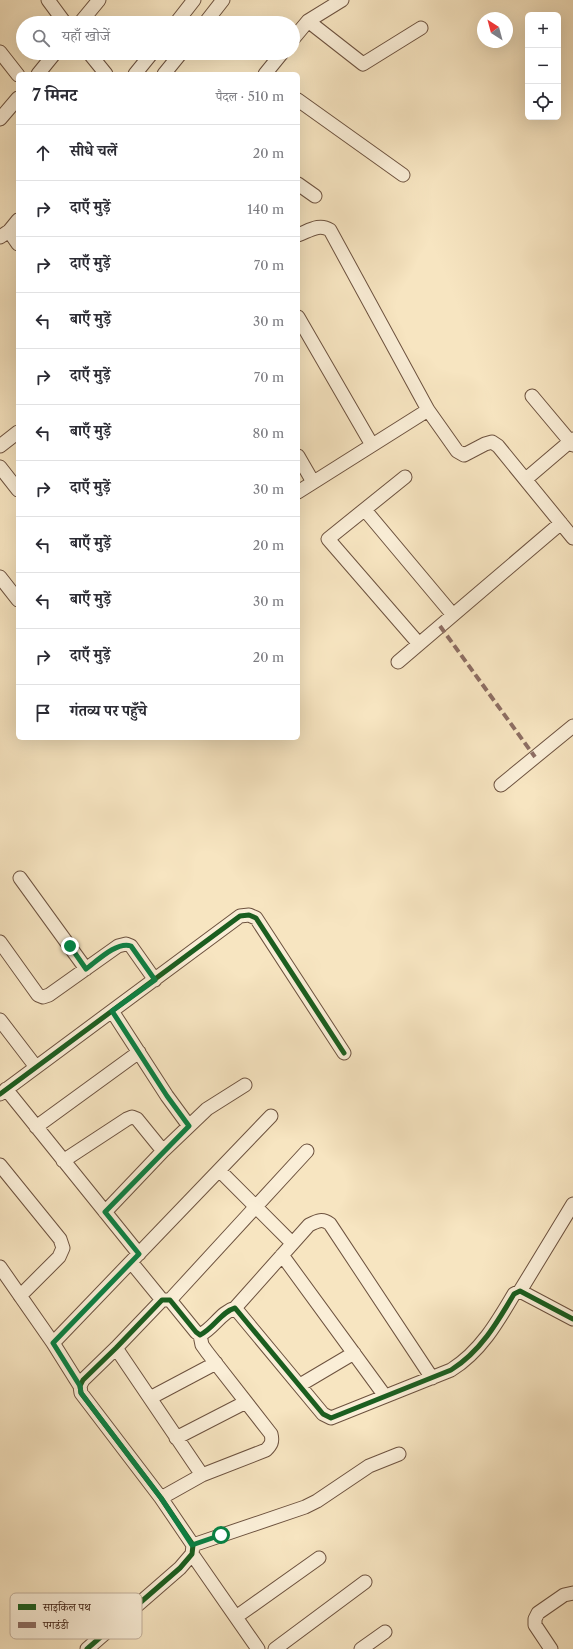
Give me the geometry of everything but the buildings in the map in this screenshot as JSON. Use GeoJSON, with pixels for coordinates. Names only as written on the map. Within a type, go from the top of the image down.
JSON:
{"type":"FeatureCollection","features":[{"type":"Feature","properties":{"kind":"street"},"geometry":{"type":"LineString","coordinates":[[48,0],[60,16]]}},
{"type":"Feature","properties":{"kind":"street"},"geometry":{"type":"LineString","coordinates":[[86,16],[99,0]]}},
{"type":"Feature","properties":{"kind":"street"},"geometry":{"type":"LineString","coordinates":[[181,16],[194,0]]}},
{"type":"Feature","properties":{"kind":"street"},"geometry":{"type":"LineString","coordinates":[[210,16],[223,0]]}},
{"type":"Feature","properties":{"kind":"street"},"geometry":{"type":"LineString","coordinates":[[300,31],[308,21],[342,0]]}},
{"type":"Feature","properties":{"kind":"street"},"geometry":{"type":"LineString","coordinates":[[308,21],[363,64],[421,28]]}},
{"type":"Feature","properties":{"kind":"street"},"geometry":{"type":"LineString","coordinates":[[0,52],[16,72]]}},
{"type":"Feature","properties":{"kind":"street"},"geometry":{"type":"LineString","coordinates":[[40,72],[49,60]]}},
{"type":"Feature","properties":{"kind":"street"},"geometry":{"type":"LineString","coordinates":[[95,60],[104,72]]}},
{"type":"Feature","properties":{"kind":"street"},"geometry":{"type":"LineString","coordinates":[[137,72],[146,60]]}},
{"type":"Feature","properties":{"kind":"street"},"geometry":{"type":"LineString","coordinates":[[166,72],[175,60]]}},
{"type":"Feature","properties":{"kind":"street"},"geometry":{"type":"LineString","coordinates":[[267,72],[276,60]]}},
{"type":"Feature","properties":{"kind":"street"},"geometry":{"type":"LineString","coordinates":[[0,119],[16,100]]}},
{"type":"Feature","properties":{"kind":"street"},"geometry":{"type":"LineString","coordinates":[[300,101],[403,175]]}},
{"type":"Feature","properties":{"kind":"street"},"geometry":{"type":"LineString","coordinates":[[300,185],[315,196]]}},
{"type":"Feature","properties":{"kind":"street"},"geometry":{"type":"LineString","coordinates":[[16,222],[4,234],[16,243]]}},
{"type":"Feature","properties":{"kind":"street"},"geometry":{"type":"LineString","coordinates":[[300,234],[318,227],[325,227],[330,230],[428,410],[457,451],[464,454],[492,442],[498,446],[573,538]]}},
{"type":"Feature","properties":{"kind":"street"},"geometry":{"type":"LineString","coordinates":[[300,319],[372,445]]}},
{"type":"Feature","properties":{"kind":"street"},"geometry":{"type":"LineString","coordinates":[[526,479],[572,442],[532,396]]}},
{"type":"Feature","properties":{"kind":"street"},"geometry":{"type":"LineString","coordinates":[[300,491],[428,410]]}},
{"type":"Feature","properties":{"kind":"street"},"geometry":{"type":"LineString","coordinates":[[0,446],[16,434]]}},
{"type":"Feature","properties":{"kind":"street"},"geometry":{"type":"LineString","coordinates":[[300,459],[314,482]]}},
{"type":"Feature","properties":{"kind":"street"},"geometry":{"type":"LineString","coordinates":[[0,467],[16,487]]}},
{"type":"Feature","properties":{"kind":"street"},"geometry":{"type":"LineString","coordinates":[[405,477],[328,539],[419,644]]}},
{"type":"Feature","properties":{"kind":"street"},"geometry":{"type":"LineString","coordinates":[[365,510],[453,615]]}},
{"type":"Feature","properties":{"kind":"street"},"geometry":{"type":"LineString","coordinates":[[398,662],[561,523]]}},
{"type":"Feature","properties":{"kind":"street"},"geometry":{"type":"LineString","coordinates":[[0,577],[16,597]]}},
{"type":"Feature","properties":{"kind":"street"},"geometry":{"type":"LineString","coordinates":[[501,785],[573,726]]}},
{"type":"Feature","properties":{"kind":"street"},"geometry":{"type":"LineString","coordinates":[[20,878],[86,969]]}},
{"type":"Feature","properties":{"kind":"street"},"geometry":{"type":"LineString","coordinates":[[161,1498],[202,1475],[266,1450],[271,1445],[271,1434],[202,1345],[200,1335],[166,1300],[135,1258],[105,1212],[36,1127],[3,1092],[240,916],[249,915],[256,918],[344,1053]]}},
{"type":"Feature","properties":{"kind":"street"},"geometry":{"type":"LineString","coordinates":[[0,942],[38,995],[43,997],[49,995],[118,946],[126,944],[131,946],[155,980]]}},
{"type":"Feature","properties":{"kind":"street"},"geometry":{"type":"LineString","coordinates":[[112,1011],[189,1126]]}},
{"type":"Feature","properties":{"kind":"street"},"geometry":{"type":"LineString","coordinates":[[0,1020],[36,1067]]}},
{"type":"Feature","properties":{"kind":"street"},"geometry":{"type":"LineString","coordinates":[[36,1127],[139,1052]]}},
{"type":"Feature","properties":{"kind":"street"},"geometry":{"type":"LineString","coordinates":[[105,1212],[163,1151],[207,1109],[245,1085]]}},
{"type":"Feature","properties":{"kind":"street"},"geometry":{"type":"LineString","coordinates":[[53,1343],[271,1116]]}},
{"type":"Feature","properties":{"kind":"street"},"geometry":{"type":"LineString","coordinates":[[63,1161],[132,1117],[137,1120],[163,1151]]}},
{"type":"Feature","properties":{"kind":"street"},"geometry":{"type":"LineString","coordinates":[[80,1386],[83,1380],[166,1300],[256,1206],[306,1151]]}},
{"type":"Feature","properties":{"kind":"street"},"geometry":{"type":"LineString","coordinates":[[0,1165],[60,1239],[63,1248],[59,1257],[20,1296]]}},
{"type":"Feature","properties":{"kind":"street"},"geometry":{"type":"LineString","coordinates":[[219,1170],[292,1243]]}},
{"type":"Feature","properties":{"kind":"street"},"geometry":{"type":"LineString","coordinates":[[235,1308],[323,1414],[331,1418],[432,1378],[459,1365],[486,1339],[514,1294],[520,1291],[573,1204]]}},
{"type":"Feature","properties":{"kind":"street"},"geometry":{"type":"LineString","coordinates":[[200,1335],[229,1310],[235,1308],[309,1225],[317,1221],[324,1220],[330,1224],[432,1378]]}},
{"type":"Feature","properties":{"kind":"street"},"geometry":{"type":"LineString","coordinates":[[282,1255],[385,1396]]}},
{"type":"Feature","properties":{"kind":"street"},"geometry":{"type":"LineString","coordinates":[[0,1267],[53,1343],[80,1386],[81,1393],[161,1498],[192,1550],[258,1649]]}},
{"type":"Feature","properties":{"kind":"street"},"geometry":{"type":"LineString","coordinates":[[520,1291],[573,1319]]}},
{"type":"Feature","properties":{"kind":"street"},"geometry":{"type":"LineString","coordinates":[[116,1348],[202,1475]]}},
{"type":"Feature","properties":{"kind":"street"},"geometry":{"type":"LineString","coordinates":[[300,1385],[354,1353]]}},
{"type":"Feature","properties":{"kind":"street"},"geometry":{"type":"LineString","coordinates":[[150,1398],[216,1363]]}},
{"type":"Feature","properties":{"kind":"street"},"geometry":{"type":"LineString","coordinates":[[176,1438],[246,1402]]}},
{"type":"Feature","properties":{"kind":"street"},"geometry":{"type":"LineString","coordinates":[[142,1601],[180,1568],[192,1550],[305,1507],[317,1501],[369,1466],[399,1454]]}},
{"type":"Feature","properties":{"kind":"street"},"geometry":{"type":"LineString","coordinates":[[236,1617],[319,1558]]}},
{"type":"Feature","properties":{"kind":"street"},"geometry":{"type":"LineString","coordinates":[[275,1649],[365,1582]]}},
{"type":"Feature","properties":{"kind":"street"},"geometry":{"type":"LineString","coordinates":[[551,1649],[535,1625],[535,1619],[538,1613],[564,1594],[573,1593]]}},
{"type":"Feature","properties":{"kind":"street"},"geometry":{"type":"LineString","coordinates":[[361,1649],[385,1632]]}},
{"type":"Feature","properties":{"kind":"street"},"geometry":{"type":"LineString","coordinates":[[87,1649],[98,1639]]}},
{"type":"Feature","properties":{"kind":"marked path"},"geometry":{"type":"LineString","coordinates":[[440,626],[535,757]]}},
{"type":"Feature","properties":{"kind":"cycle path"},"geometry":{"type":"LineString","coordinates":[[0,1094],[240,916],[249,915],[256,918],[344,1053]]}},
{"type":"Feature","properties":{"kind":"cycle path"},"geometry":{"type":"LineString","coordinates":[[142,1601],[180,1568],[192,1554],[193,1545],[161,1498],[81,1393],[80,1386],[83,1380],[162,1300],[170,1300],[200,1335],[226,1313],[235,1308],[323,1414],[331,1418],[451,1370],[471,1355],[479,1346],[501,1316],[514,1294],[520,1291],[573,1319]]}},
{"type":"Feature","properties":{"kind":"cycle path"},"geometry":{"type":"LineString","coordinates":[[87,1649],[98,1639]]}},
{"type":"Feature","properties":{"kind":"route"},"geometry":{"type":"LineString","coordinates":[[70,946],[86,969],[118,946],[126,944],[131,946],[155,980],[112,1011],[167,1096],[189,1126],[105,1212],[139,1254],[53,1343],[80,1386],[81,1393],[161,1498],[192,1545],[221,1535]]}}]}
